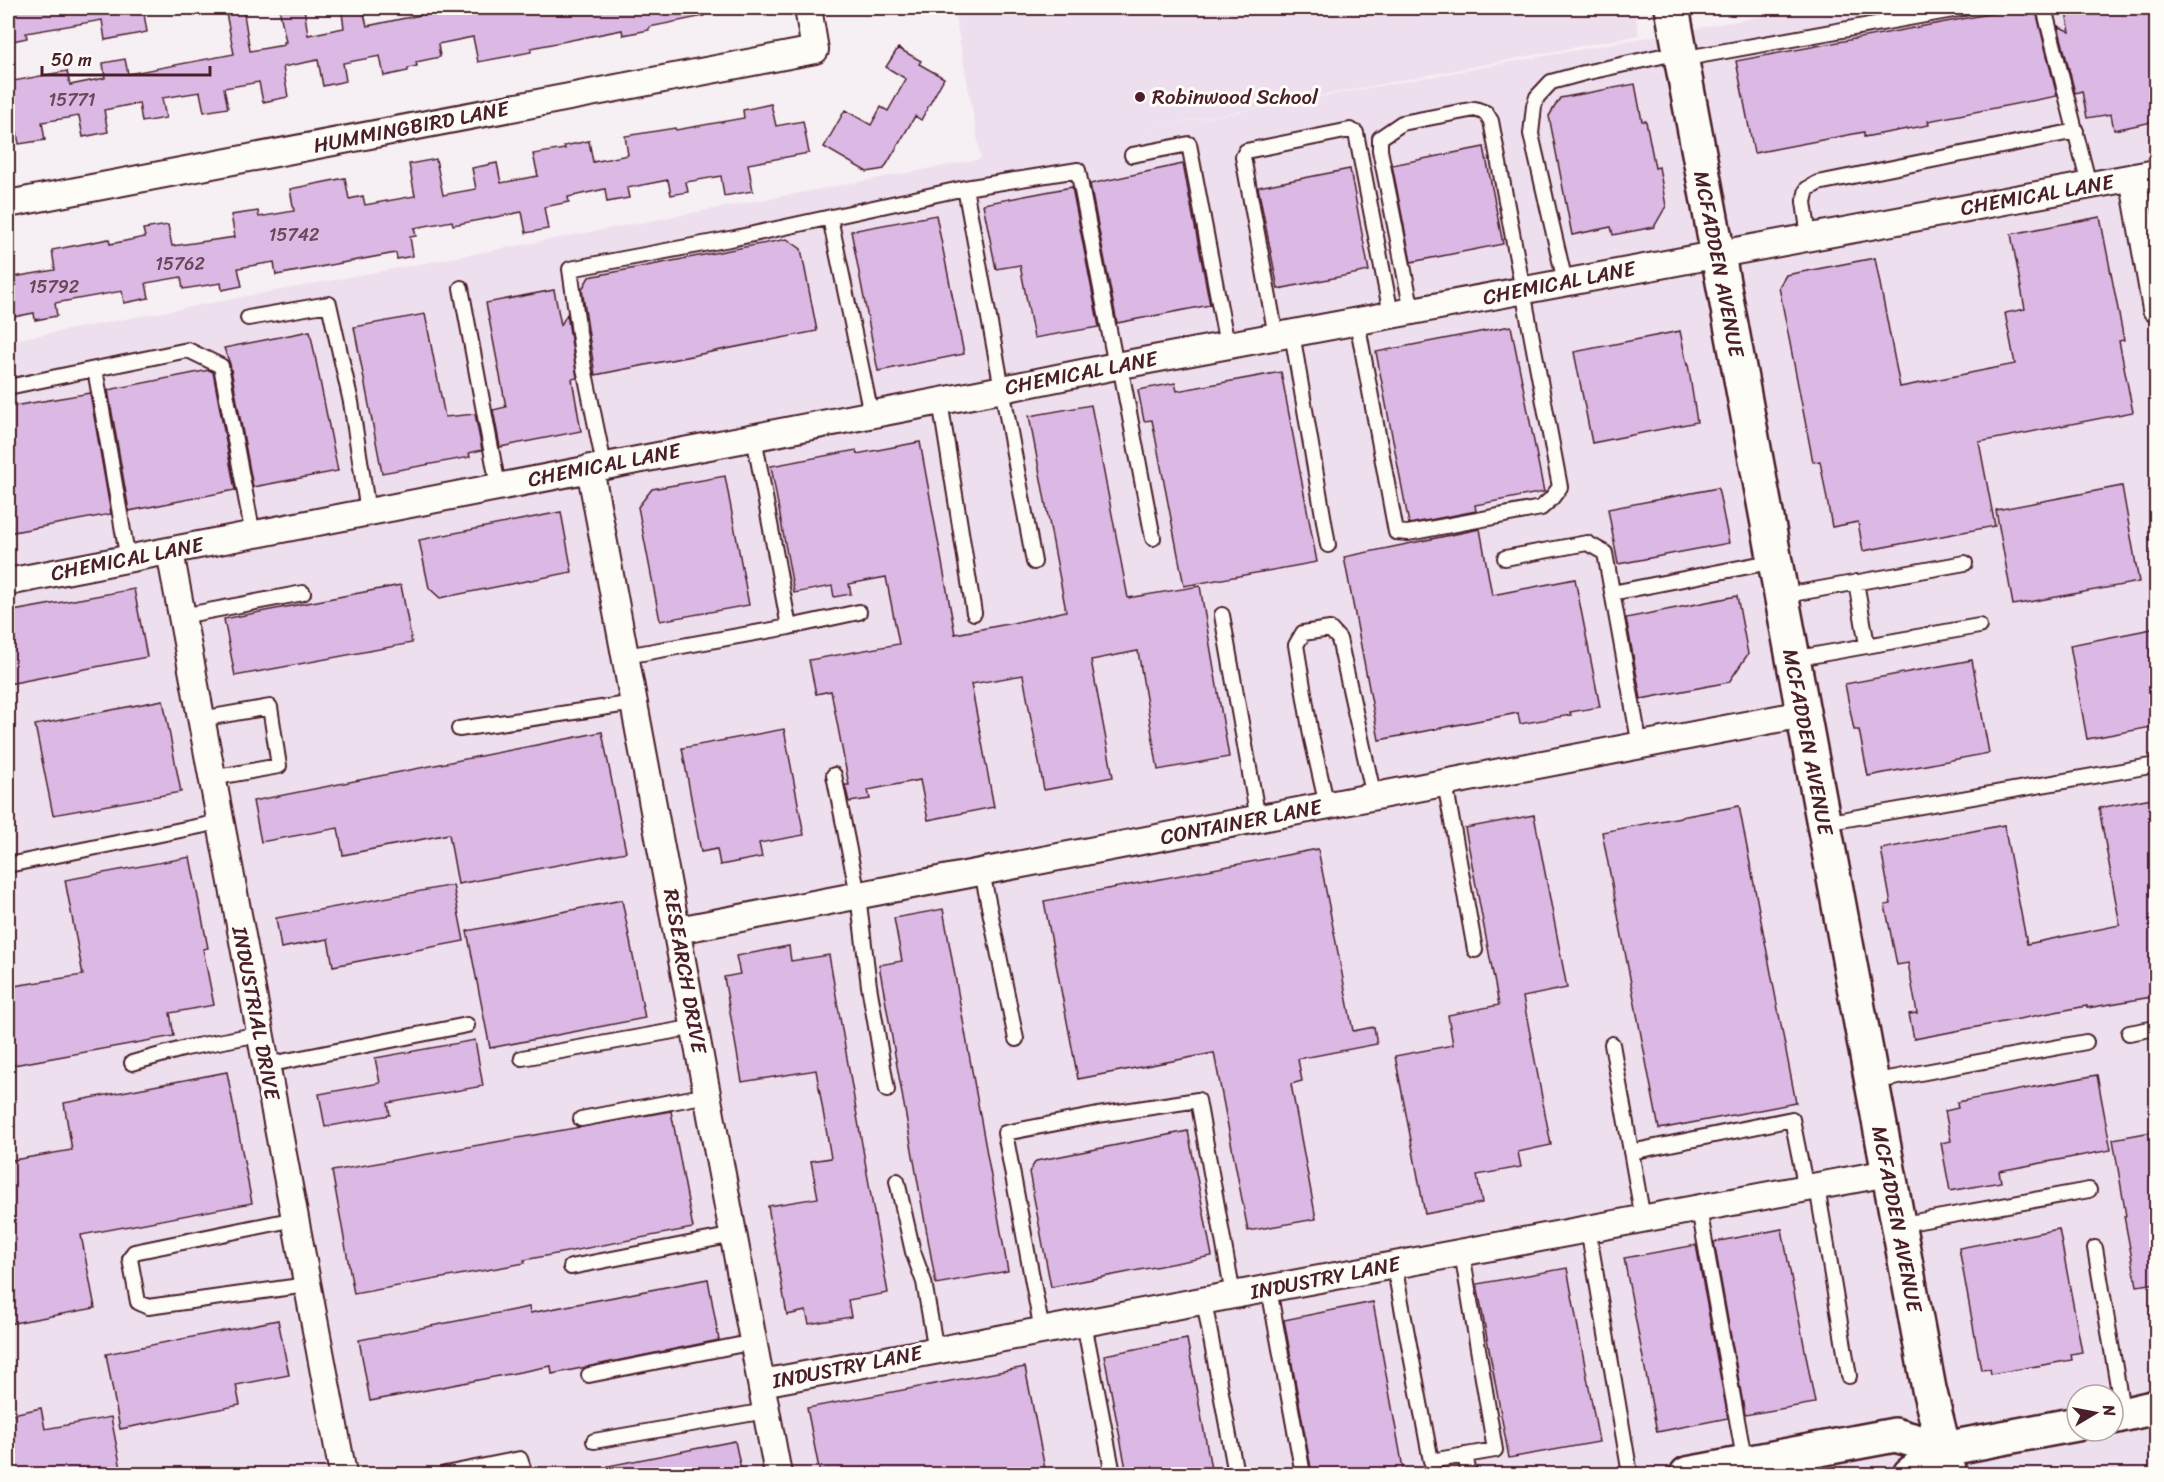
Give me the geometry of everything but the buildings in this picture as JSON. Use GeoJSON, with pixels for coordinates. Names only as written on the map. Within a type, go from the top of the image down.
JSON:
{"type":"FeatureCollection","features":[{"type":"Feature","properties":{"kind":"street","name":"HUMMINGBIRD LANE"},"geometry":{"type":"LineString","coordinates":[[8,204],[815,50],[808,8]]}},
{"type":"Feature","properties":{"kind":"street","name":"MCFADDEN AVENUE"},"geometry":{"type":"LineString","coordinates":[[1672,8],[1888,1173],[1929,1389],[1947,1462]]}},
{"type":"Feature","properties":{"kind":"street","name":"CHEMICAL LANE"},"geometry":{"type":"LineString","coordinates":[[8,580],[253,536],[597,466],[1118,365],[2145,175]]}},
{"type":"Feature","properties":{"kind":"street"},"geometry":{"type":"LineString","coordinates":[[2145,175],[2156,304]]}},
{"type":"Feature","properties":{"kind":"street","name":"RESEARCH DRIVE"},"geometry":{"type":"LineString","coordinates":[[597,466],[626,656],[778,1474]]}},
{"type":"Feature","properties":{"kind":"street","name":"INDUSTRIAL DRIVE"},"geometry":{"type":"LineString","coordinates":[[170,552],[343,1474]]}},
{"type":"Feature","properties":{"kind":"street","name":"CONTAINER LANE"},"geometry":{"type":"LineString","coordinates":[[678,930],[1803,714]]}},
{"type":"Feature","properties":{"kind":"street","name":"INDUSTRY LANE"},"geometry":{"type":"LineString","coordinates":[[762,1383],[1888,1173]]}},
{"type":"Feature","properties":{"kind":"street"},"geometry":{"type":"LineString","coordinates":[[2125,1414],[2157,1407]]}},
{"type":"Feature","properties":{"kind":"street"},"geometry":{"type":"LineString","coordinates":[[1910,1474],[2065,1428]]}},
{"type":"Feature","properties":{"kind":"street"},"geometry":{"type":"LineString","coordinates":[[1687,1474],[1895,1435],[1947,1462]]}},
{"type":"Feature","properties":{"kind":"lane"},"geometry":{"type":"LineString","coordinates":[[1565,282],[1531,134],[1537,97],[1551,82],[1584,73],[1964,8]]}},
{"type":"Feature","properties":{"kind":"lane"},"geometry":{"type":"LineString","coordinates":[[2044,8],[2089,185]]}},
{"type":"Feature","properties":{"kind":"lane"},"geometry":{"type":"LineString","coordinates":[[1357,321],[1396,532],[1408,533],[1541,508],[1560,487],[1491,122],[1486,113],[1475,109],[1402,123],[1380,138],[1402,313]]}},
{"type":"Feature","properties":{"kind":"lane"},"geometry":{"type":"LineString","coordinates":[[1328,545],[1284,335],[1243,157],[1246,151],[1350,130],[1356,133],[1402,313]]}},
{"type":"Feature","properties":{"kind":"lane"},"geometry":{"type":"LineString","coordinates":[[1809,237],[1804,202],[1807,189],[1818,183],[2076,131]]}},
{"type":"Feature","properties":{"kind":"lane"},"geometry":{"type":"LineString","coordinates":[[1132,154],[1189,144],[1227,345]]}},
{"type":"Feature","properties":{"kind":"lane"},"geometry":{"type":"LineString","coordinates":[[597,466],[570,269],[830,218],[965,188],[1078,170],[1153,538]]}},
{"type":"Feature","properties":{"kind":"lane"},"geometry":{"type":"LineString","coordinates":[[965,188],[1034,562]]}},
{"type":"Feature","properties":{"kind":"lane"},"geometry":{"type":"LineString","coordinates":[[830,218],[872,414]]}},
{"type":"Feature","properties":{"kind":"lane"},"geometry":{"type":"LineString","coordinates":[[461,288],[498,486]]}},
{"type":"Feature","properties":{"kind":"lane"},"geometry":{"type":"LineString","coordinates":[[248,318],[328,304],[351,402],[368,512]]}},
{"type":"Feature","properties":{"kind":"lane"},"geometry":{"type":"LineString","coordinates":[[8,387],[188,350],[221,366],[253,536]]}},
{"type":"Feature","properties":{"kind":"lane"},"geometry":{"type":"LineString","coordinates":[[95,369],[128,560]]}},
{"type":"Feature","properties":{"kind":"lane"},"geometry":{"type":"LineString","coordinates":[[940,401],[974,613]]}},
{"type":"Feature","properties":{"kind":"lane"},"geometry":{"type":"LineString","coordinates":[[754,436],[789,627]]}},
{"type":"Feature","properties":{"kind":"lane"},"geometry":{"type":"LineString","coordinates":[[1505,558],[1587,543],[1605,553],[1640,746]]}},
{"type":"Feature","properties":{"kind":"lane"},"geometry":{"type":"LineString","coordinates":[[1612,593],[1775,561]]}},
{"type":"Feature","properties":{"kind":"lane"},"geometry":{"type":"LineString","coordinates":[[1781,596],[1965,563]]}},
{"type":"Feature","properties":{"kind":"lane"},"geometry":{"type":"LineString","coordinates":[[1856,582],[1868,645]]}},
{"type":"Feature","properties":{"kind":"lane"},"geometry":{"type":"LineString","coordinates":[[182,616],[303,592]]}},
{"type":"Feature","properties":{"kind":"lane"},"geometry":{"type":"LineString","coordinates":[[626,656],[859,612]]}},
{"type":"Feature","properties":{"kind":"lane"},"geometry":{"type":"LineString","coordinates":[[1222,615],[1258,819]]}},
{"type":"Feature","properties":{"kind":"lane"},"geometry":{"type":"LineString","coordinates":[[1793,659],[1978,626]]}},
{"type":"Feature","properties":{"kind":"lane"},"geometry":{"type":"LineString","coordinates":[[1327,806],[1311,735],[1296,645],[1304,633],[1330,629],[1339,639],[1374,797]]}},
{"type":"Feature","properties":{"kind":"lane"},"geometry":{"type":"LineString","coordinates":[[459,729],[635,703]]}},
{"type":"Feature","properties":{"kind":"lane"},"geometry":{"type":"LineString","coordinates":[[201,718],[270,707],[279,766],[212,778]]}},
{"type":"Feature","properties":{"kind":"lane"},"geometry":{"type":"LineString","coordinates":[[1824,823],[2157,765]]}},
{"type":"Feature","properties":{"kind":"lane"},"geometry":{"type":"LineString","coordinates":[[834,775],[858,895],[869,986],[886,1090]]}},
{"type":"Feature","properties":{"kind":"lane"},"geometry":{"type":"LineString","coordinates":[[1445,783],[1475,950]]}},
{"type":"Feature","properties":{"kind":"lane"},"geometry":{"type":"LineString","coordinates":[[8,865],[220,822]]}},
{"type":"Feature","properties":{"kind":"lane"},"geometry":{"type":"LineString","coordinates":[[982,872],[1016,1039]]}},
{"type":"Feature","properties":{"kind":"lane"},"geometry":{"type":"LineString","coordinates":[[266,1065],[467,1025]]}},
{"type":"Feature","properties":{"kind":"lane"},"geometry":{"type":"LineString","coordinates":[[522,1058],[696,1027]]}},
{"type":"Feature","properties":{"kind":"lane"},"geometry":{"type":"LineString","coordinates":[[2129,1033],[2157,1028]]}},
{"type":"Feature","properties":{"kind":"lane"},"geometry":{"type":"LineString","coordinates":[[132,1063],[186,1048],[260,1034]]}},
{"type":"Feature","properties":{"kind":"lane"},"geometry":{"type":"LineString","coordinates":[[1872,1082],[2086,1042]]}},
{"type":"Feature","properties":{"kind":"lane"},"geometry":{"type":"LineString","coordinates":[[1612,1044],[1643,1219]]}},
{"type":"Feature","properties":{"kind":"lane"},"geometry":{"type":"LineString","coordinates":[[581,1119],[708,1095]]}},
{"type":"Feature","properties":{"kind":"lane"},"geometry":{"type":"LineString","coordinates":[[1042,1331],[1005,1133],[1098,1114],[1198,1100],[1233,1295]]}},
{"type":"Feature","properties":{"kind":"lane"},"geometry":{"type":"LineString","coordinates":[[1631,1152],[1792,1119],[1811,1188],[1849,1376]]}},
{"type":"Feature","properties":{"kind":"lane"},"geometry":{"type":"LineString","coordinates":[[897,1181],[913,1252],[924,1282],[936,1351]]}},
{"type":"Feature","properties":{"kind":"lane"},"geometry":{"type":"LineString","coordinates":[[1898,1225],[2089,1190]]}},
{"type":"Feature","properties":{"kind":"lane"},"geometry":{"type":"LineString","coordinates":[[1698,1209],[1745,1464]]}},
{"type":"Feature","properties":{"kind":"lane"},"geometry":{"type":"LineString","coordinates":[[295,1219],[134,1252],[130,1259],[138,1302],[148,1307],[307,1284]]}},
{"type":"Feature","properties":{"kind":"lane"},"geometry":{"type":"LineString","coordinates":[[1588,1229],[1630,1474]]}},
{"type":"Feature","properties":{"kind":"lane"},"geometry":{"type":"LineString","coordinates":[[571,1267],[734,1235]]}},
{"type":"Feature","properties":{"kind":"lane"},"geometry":{"type":"LineString","coordinates":[[2095,1248],[2113,1383]]}},
{"type":"Feature","properties":{"kind":"lane"},"geometry":{"type":"LineString","coordinates":[[1394,1265],[1431,1461],[1495,1450],[1462,1253]]}},
{"type":"Feature","properties":{"kind":"lane"},"geometry":{"type":"LineString","coordinates":[[1269,1288],[1303,1474]]}},
{"type":"Feature","properties":{"kind":"lane"},"geometry":{"type":"LineString","coordinates":[[1204,1301],[1236,1474]]}},
{"type":"Feature","properties":{"kind":"lane"},"geometry":{"type":"LineString","coordinates":[[1084,1323],[1113,1474]]}},
{"type":"Feature","properties":{"kind":"lane"},"geometry":{"type":"LineString","coordinates":[[589,1375],[754,1342]]}},
{"type":"Feature","properties":{"kind":"lane"},"geometry":{"type":"LineString","coordinates":[[594,1441],[766,1411]]}},
{"type":"Feature","properties":{"kind":"lane"},"geometry":{"type":"LineString","coordinates":[[1465,1455],[1469,1474]]}},
{"type":"Feature","properties":{"kind":"lane"},"geometry":{"type":"LineString","coordinates":[[445,1474],[520,1459],[525,1474]]}},
{"type":"Feature","properties":{"kind":"shaded area"},"geometry":{"type":"Polygon","coordinates":[[[954,8],[1634,8],[1639,35],[1140,130],[1807,8],[2156,8],[2156,1474],[8,1474],[8,341],[981,159],[954,8]]]}},
{"type":"Feature","properties":{"kind":"place","name":"Robinwood School"},"geometry":{"type":"Point","coordinates":[1140,97]}}]}
